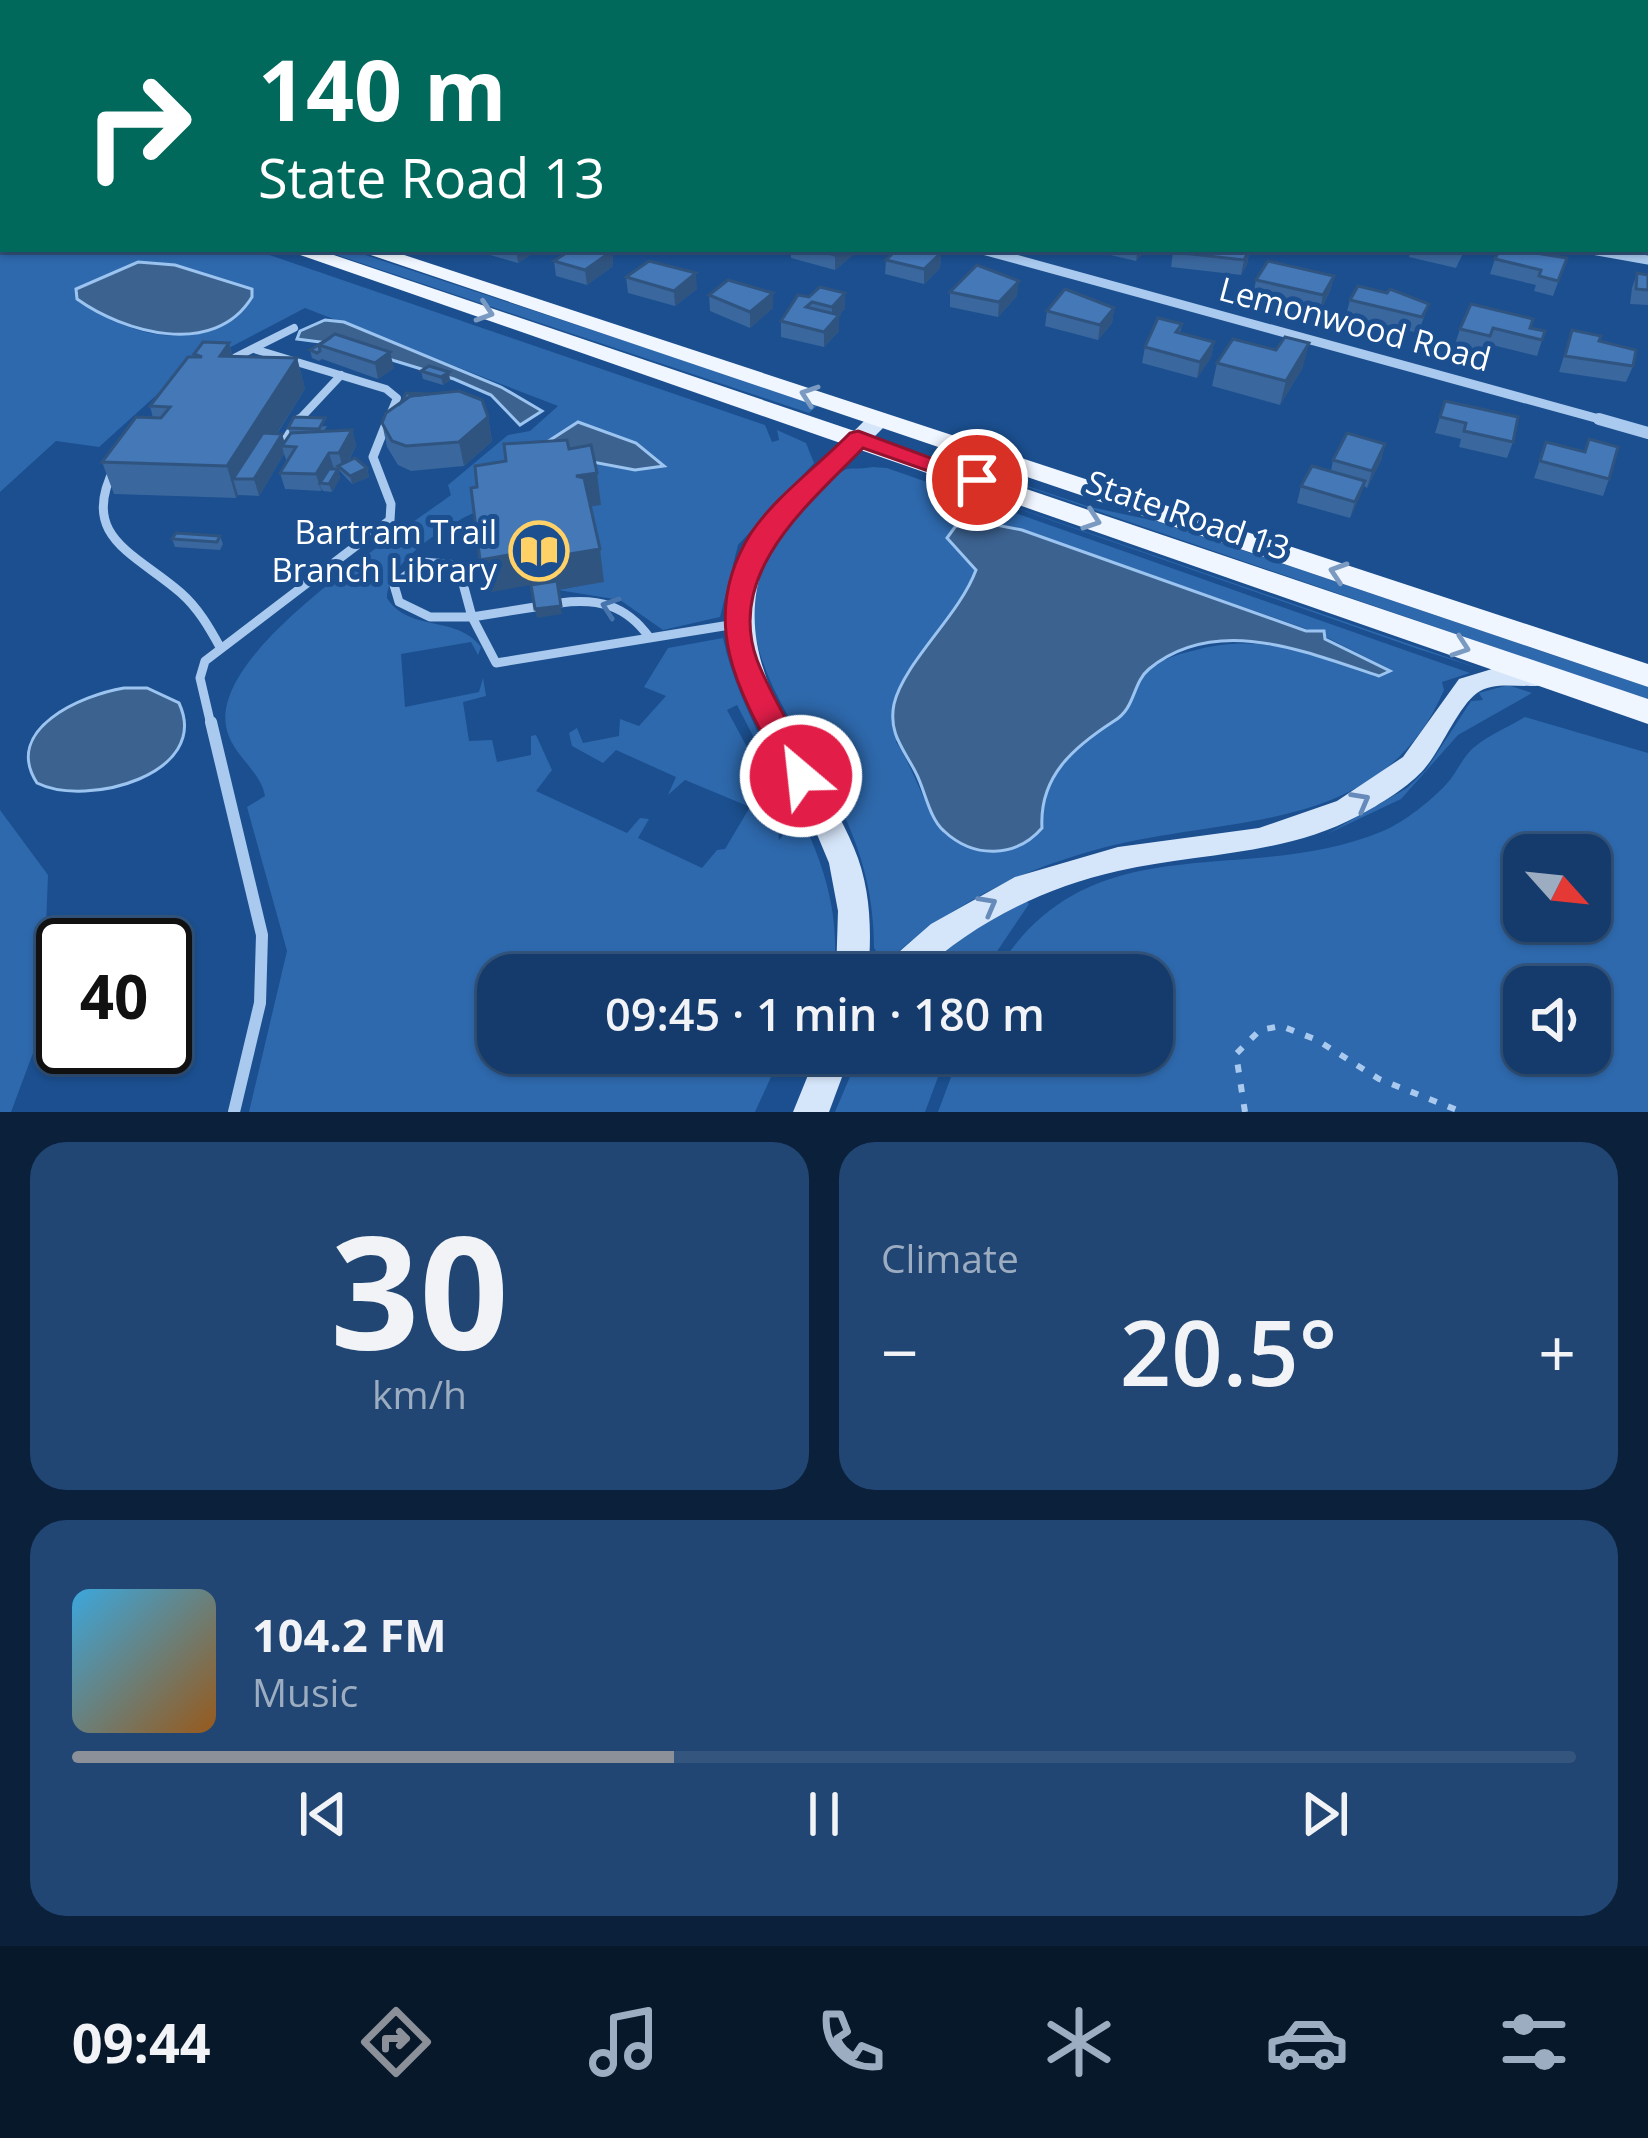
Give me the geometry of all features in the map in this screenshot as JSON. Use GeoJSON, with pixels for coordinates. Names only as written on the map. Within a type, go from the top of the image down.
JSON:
{"type":"FeatureCollection","features":[{"type":"Feature","properties":{"kind":"main road","name":"State Road 13"},"geometry":{"type":"LineString","coordinates":[[303,252],[1648,712]]}},
{"type":"Feature","properties":{"kind":"main road","name":"State Road 13"},"geometry":{"type":"LineString","coordinates":[[373,252],[1648,676]]}},
{"type":"Feature","properties":{"kind":"street","name":"Lemonwood Road"},"geometry":{"type":"LineString","coordinates":[[990,252],[1648,433]]}},
{"type":"Feature","properties":{"kind":"street"},"geometry":{"type":"LineString","coordinates":[[1603,252],[1648,260]]}},
{"type":"Feature","properties":{"kind":"street"},"geometry":{"type":"LineString","coordinates":[[852,954],[853,895],[839,850],[756,692],[742,658],[736,624],[751,559],[764,536],[880,418]]}},
{"type":"Feature","properties":{"kind":"street"},"geometry":{"type":"LineString","coordinates":[[918,954],[942,933],[1026,886],[1118,859],[1259,839],[1347,809],[1413,764],[1468,686],[1514,676],[1553,679]]}},
{"type":"Feature","properties":{"kind":"street"},"geometry":{"type":"LineString","coordinates":[[811,1112],[827,1074]]}},
{"type":"Feature","properties":{"kind":"lane"},"geometry":{"type":"LineString","coordinates":[[214,368],[294,328]]}},
{"type":"Feature","properties":{"kind":"lane"},"geometry":{"type":"LineString","coordinates":[[234,1112],[264,968],[255,893],[200,678],[206,661],[220,647],[390,520],[391,504],[373,457],[397,398],[254,349]]}},
{"type":"Feature","properties":{"kind":"lane"},"geometry":{"type":"LineString","coordinates":[[279,450],[302,415],[341,376]]}},
{"type":"Feature","properties":{"kind":"lane"},"geometry":{"type":"LineString","coordinates":[[353,442],[375,444]]}},
{"type":"Feature","properties":{"kind":"lane"},"geometry":{"type":"LineString","coordinates":[[125,454],[100,488],[99,510],[129,555],[195,606],[220,647]]}},
{"type":"Feature","properties":{"kind":"lane"},"geometry":{"type":"LineString","coordinates":[[535,607],[471,617],[418,614],[398,602],[394,585],[423,562],[449,560],[465,571],[471,617],[491,641],[496,663],[736,624]]}},
{"type":"Feature","properties":{"kind":"lane"},"geometry":{"type":"LineString","coordinates":[[560,603],[601,601],[620,607],[649,637]]}},
{"type":"Feature","properties":{"kind":"path"},"geometry":{"type":"LineString","coordinates":[[1245,1112],[1236,1054],[1260,1030],[1281,1027],[1317,1040],[1378,1079],[1462,1112]]}},
{"type":"Feature","properties":{"kind":"shaded area"},"geometry":{"type":"Polygon","coordinates":[[[0,252],[261,252],[765,425],[772,442],[779,440],[777,430],[806,443],[814,463],[738,545],[720,617],[663,630],[620,600],[558,590],[604,581],[482,509],[438,533],[409,556],[390,584],[387,598],[407,616],[459,630],[481,647],[478,655],[471,642],[401,654],[405,707],[479,692],[483,678],[486,696],[463,702],[469,741],[492,740],[497,762],[531,755],[531,736],[536,735],[552,770],[536,791],[627,833],[640,818],[649,819],[638,838],[702,868],[717,850],[725,849],[750,807],[685,780],[668,795],[676,777],[616,750],[603,763],[572,746],[569,733],[577,728],[583,743],[619,736],[620,719],[639,726],[666,696],[644,687],[668,648],[723,638],[753,722],[813,843],[827,885],[833,954],[477,954],[477,1074],[772,1074],[755,1112],[249,1112],[287,951],[247,807],[265,796],[229,736],[230,696],[248,663],[313,597],[451,495],[448,485],[508,435],[530,431],[558,406],[305,308],[181,373],[99,447],[56,441],[0,492],[0,252]],[[138,262],[77,289],[77,299],[131,328],[176,335],[207,325],[252,289],[175,265],[138,262]],[[737,705],[727,710],[775,799],[779,840],[786,832],[783,794],[737,705]]]}},
{"type":"Feature","properties":{"kind":"shaded area"},"geometry":{"type":"Polygon","coordinates":[[[328,252],[356,252],[818,405],[809,413],[328,252]]]}},
{"type":"Feature","properties":{"kind":"shaded area"},"geometry":{"type":"Polygon","coordinates":[[[138,262],[175,265],[252,289],[252,297],[235,316],[192,334],[143,329],[77,299],[76,289],[138,262]]]}},
{"type":"Feature","properties":{"kind":"shaded area"},"geometry":{"type":"Polygon","coordinates":[[[325,320],[344,322],[501,387],[542,411],[520,425],[491,395],[454,379],[343,345],[297,339],[300,331],[325,320]]]}},
{"type":"Feature","properties":{"kind":"shaded area"},"geometry":{"type":"Polygon","coordinates":[[[578,422],[636,443],[664,466],[635,470],[555,455],[547,442],[578,422]]]}},
{"type":"Feature","properties":{"kind":"shaded area"},"geometry":{"type":"Polygon","coordinates":[[[911,447],[1090,507],[1156,521],[1648,687],[1648,700],[911,447]]]}},
{"type":"Feature","properties":{"kind":"shaded area"},"geometry":{"type":"Polygon","coordinates":[[[887,468],[1470,673],[1442,682],[1444,690],[1416,738],[1381,773],[1339,796],[1294,812],[1144,839],[1066,859],[988,891],[896,954],[878,954],[857,848],[844,815],[784,709],[756,637],[754,601],[763,563],[792,519],[847,469],[887,468]],[[1022,530],[947,537],[976,570],[964,602],[931,641],[896,742],[934,818],[952,838],[978,850],[1006,849],[1041,828],[1046,792],[1062,765],[1121,715],[1144,674],[1164,660],[1217,645],[1241,644],[1286,648],[1378,676],[1387,668],[1318,633],[1022,530]]]}},
{"type":"Feature","properties":{"kind":"shaded area"},"geometry":{"type":"Polygon","coordinates":[[[905,469],[1481,669],[1415,648],[905,469]]]}},
{"type":"Feature","properties":{"kind":"shaded area"},"geometry":{"type":"Polygon","coordinates":[[[971,520],[1022,530],[1306,631],[1324,631],[1325,639],[1390,671],[1379,676],[1263,643],[1204,643],[1176,652],[1149,669],[1121,716],[1085,741],[1062,765],[1046,793],[1042,828],[1032,838],[1007,850],[968,847],[935,819],[898,741],[893,715],[909,672],[976,570],[947,538],[955,527],[971,520]]]}},
{"type":"Feature","properties":{"kind":"shaded area"},"geometry":{"type":"Polygon","coordinates":[[[1508,685],[1532,693],[1458,735],[1401,799],[1327,834],[1407,788],[1426,770],[1471,701],[1483,700],[1479,693],[1508,685]]]}},
{"type":"Feature","properties":{"kind":"shaded area"},"geometry":{"type":"Polygon","coordinates":[[[124,688],[147,688],[179,703],[184,728],[178,749],[162,766],[113,787],[59,790],[37,783],[29,764],[30,746],[38,731],[69,707],[124,688]]]}},
{"type":"Feature","properties":{"kind":"shaded area"},"geometry":{"type":"Polygon","coordinates":[[[1525,717],[1648,753],[1648,1112],[938,1112],[952,1074],[1173,1074],[1173,954],[1010,954],[1032,926],[1075,894],[1121,876],[1329,848],[1383,831],[1436,795],[1473,748],[1525,717]]]}},
{"type":"Feature","properties":{"kind":"shaded area"},"geometry":{"type":"Polygon","coordinates":[[[0,810],[48,875],[46,918],[36,918],[36,1045],[11,1112],[0,1112],[0,810]]]}},
{"type":"Feature","properties":{"kind":"shaded area"},"geometry":{"type":"Polygon","coordinates":[[[1026,900],[1029,904],[995,954],[937,952],[1026,900]]]}},
{"type":"Feature","properties":{"kind":"shaded area"},"geometry":{"type":"Polygon","coordinates":[[[851,1074],[939,1074],[925,1112],[835,1112],[851,1074]]]}},
{"type":"Feature","properties":{"kind":"building"},"geometry":{"type":"Polygon","coordinates":[[[568,252],[611,252],[585,270],[554,261],[568,252]]]}},
{"type":"Feature","properties":{"kind":"building"},"geometry":{"type":"Polygon","coordinates":[[[894,252],[941,253],[924,269],[886,260],[894,252]]]}},
{"type":"Feature","properties":{"kind":"building"},"geometry":{"type":"Polygon","coordinates":[[[1173,252],[1248,252],[1244,260],[1173,252]]]}},
{"type":"Feature","properties":{"kind":"building"},"geometry":{"type":"Polygon","coordinates":[[[1498,252],[1567,258],[1558,281],[1539,276],[1541,270],[1495,259],[1498,252]]]}},
{"type":"Feature","properties":{"kind":"building"},"geometry":{"type":"Polygon","coordinates":[[[649,261],[696,273],[674,291],[626,277],[649,261]]]}},
{"type":"Feature","properties":{"kind":"building"},"geometry":{"type":"Polygon","coordinates":[[[1268,261],[1334,276],[1323,295],[1256,280],[1268,261]]]}},
{"type":"Feature","properties":{"kind":"building"},"geometry":{"type":"Polygon","coordinates":[[[977,265],[1019,281],[999,302],[950,292],[977,265]]]}},
{"type":"Feature","properties":{"kind":"building"},"geometry":{"type":"Polygon","coordinates":[[[1637,273],[1648,275],[1648,290],[1636,289],[1637,273]]]}},
{"type":"Feature","properties":{"kind":"building"},"geometry":{"type":"Polygon","coordinates":[[[728,280],[773,293],[750,312],[709,295],[728,280]]]}},
{"type":"Feature","properties":{"kind":"building"},"geometry":{"type":"Polygon","coordinates":[[[1358,286],[1387,293],[1390,289],[1429,304],[1422,317],[1350,300],[1358,286]]]}},
{"type":"Feature","properties":{"kind":"building"},"geometry":{"type":"Polygon","coordinates":[[[820,287],[845,293],[832,307],[812,302],[806,307],[839,315],[824,332],[781,321],[798,295],[809,297],[820,287]]]}},
{"type":"Feature","properties":{"kind":"building"},"geometry":{"type":"Polygon","coordinates":[[[1065,289],[1114,308],[1100,325],[1047,311],[1065,289]]]}},
{"type":"Feature","properties":{"kind":"building"},"geometry":{"type":"Polygon","coordinates":[[[1471,304],[1533,319],[1530,328],[1545,331],[1542,340],[1493,328],[1490,336],[1460,329],[1471,304]]]}},
{"type":"Feature","properties":{"kind":"building"},"geometry":{"type":"Polygon","coordinates":[[[1158,318],[1182,324],[1176,332],[1214,342],[1200,362],[1145,347],[1158,318]]]}},
{"type":"Feature","properties":{"kind":"building"},"geometry":{"type":"Polygon","coordinates":[[[1572,330],[1636,350],[1633,366],[1565,356],[1572,330]]]}},
{"type":"Feature","properties":{"kind":"building"},"geometry":{"type":"Polygon","coordinates":[[[335,334],[390,352],[375,363],[319,345],[335,334]]]}},
{"type":"Feature","properties":{"kind":"building"},"geometry":{"type":"Polygon","coordinates":[[[1285,337],[1309,343],[1286,381],[1217,363],[1233,339],[1276,350],[1285,337]]]}},
{"type":"Feature","properties":{"kind":"building"},"geometry":{"type":"Polygon","coordinates":[[[203,342],[229,343],[220,356],[297,358],[227,466],[102,462],[136,417],[161,418],[170,407],[150,406],[188,357],[202,357],[194,354],[203,342]]]}},
{"type":"Feature","properties":{"kind":"building"},"geometry":{"type":"Polygon","coordinates":[[[429,366],[449,372],[441,377],[421,371],[429,366]]]}},
{"type":"Feature","properties":{"kind":"building"},"geometry":{"type":"Polygon","coordinates":[[[459,391],[482,400],[488,417],[459,442],[406,446],[392,441],[382,423],[386,413],[410,396],[459,391]]]}},
{"type":"Feature","properties":{"kind":"building"},"geometry":{"type":"Polygon","coordinates":[[[1445,401],[1518,417],[1513,442],[1464,431],[1466,423],[1440,417],[1445,401]]]}},
{"type":"Feature","properties":{"kind":"building"},"geometry":{"type":"Polygon","coordinates":[[[294,417],[325,418],[319,429],[288,428],[294,417]]]}},
{"type":"Feature","properties":{"kind":"building"},"geometry":{"type":"Polygon","coordinates":[[[352,430],[339,453],[329,453],[316,474],[280,473],[296,447],[282,446],[291,433],[352,430]]]}},
{"type":"Feature","properties":{"kind":"building"},"geometry":{"type":"Polygon","coordinates":[[[263,433],[282,434],[254,479],[233,479],[263,433]]]}},
{"type":"Feature","properties":{"kind":"building"},"geometry":{"type":"Polygon","coordinates":[[[1347,433],[1385,444],[1372,471],[1333,460],[1347,433]]]}},
{"type":"Feature","properties":{"kind":"building"},"geometry":{"type":"Polygon","coordinates":[[[1589,439],[1618,447],[1609,479],[1540,461],[1546,442],[1585,452],[1589,439]]]}},
{"type":"Feature","properties":{"kind":"building","name":"Bartram Trail Branch Library"},"geometry":{"type":"Polygon","coordinates":[[[567,440],[569,449],[591,445],[597,473],[576,476],[584,478],[600,549],[527,561],[527,552],[480,560],[471,488],[477,487],[475,466],[506,461],[504,444],[567,440]]]}},
{"type":"Feature","properties":{"kind":"building"},"geometry":{"type":"Polygon","coordinates":[[[355,458],[367,468],[350,476],[338,466],[355,458]]]}},
{"type":"Feature","properties":{"kind":"building"},"geometry":{"type":"Polygon","coordinates":[[[1312,466],[1365,481],[1355,502],[1301,486],[1312,466]]]}},
{"type":"Feature","properties":{"kind":"building"},"geometry":{"type":"Polygon","coordinates":[[[329,469],[338,469],[329,484],[320,483],[329,469]]]}},
{"type":"Feature","properties":{"kind":"building"},"geometry":{"type":"Polygon","coordinates":[[[176,533],[220,536],[217,542],[172,539],[176,533]]]}},
{"type":"Feature","properties":{"kind":"building"},"geometry":{"type":"Polygon","coordinates":[[[557,581],[561,606],[535,609],[531,585],[557,581]]]}},
{"type":"Feature","properties":{"kind":"place","name":"Bartram Trail Branch Library"},"geometry":{"type":"Point","coordinates":[539,551]}},
{"type":"Feature","properties":{"kind":"route"},"geometry":{"type":"LineString","coordinates":[[801,776],[756,692],[742,658],[736,624],[751,559],[764,536],[784,510],[858,439],[977,480]]}}]}
